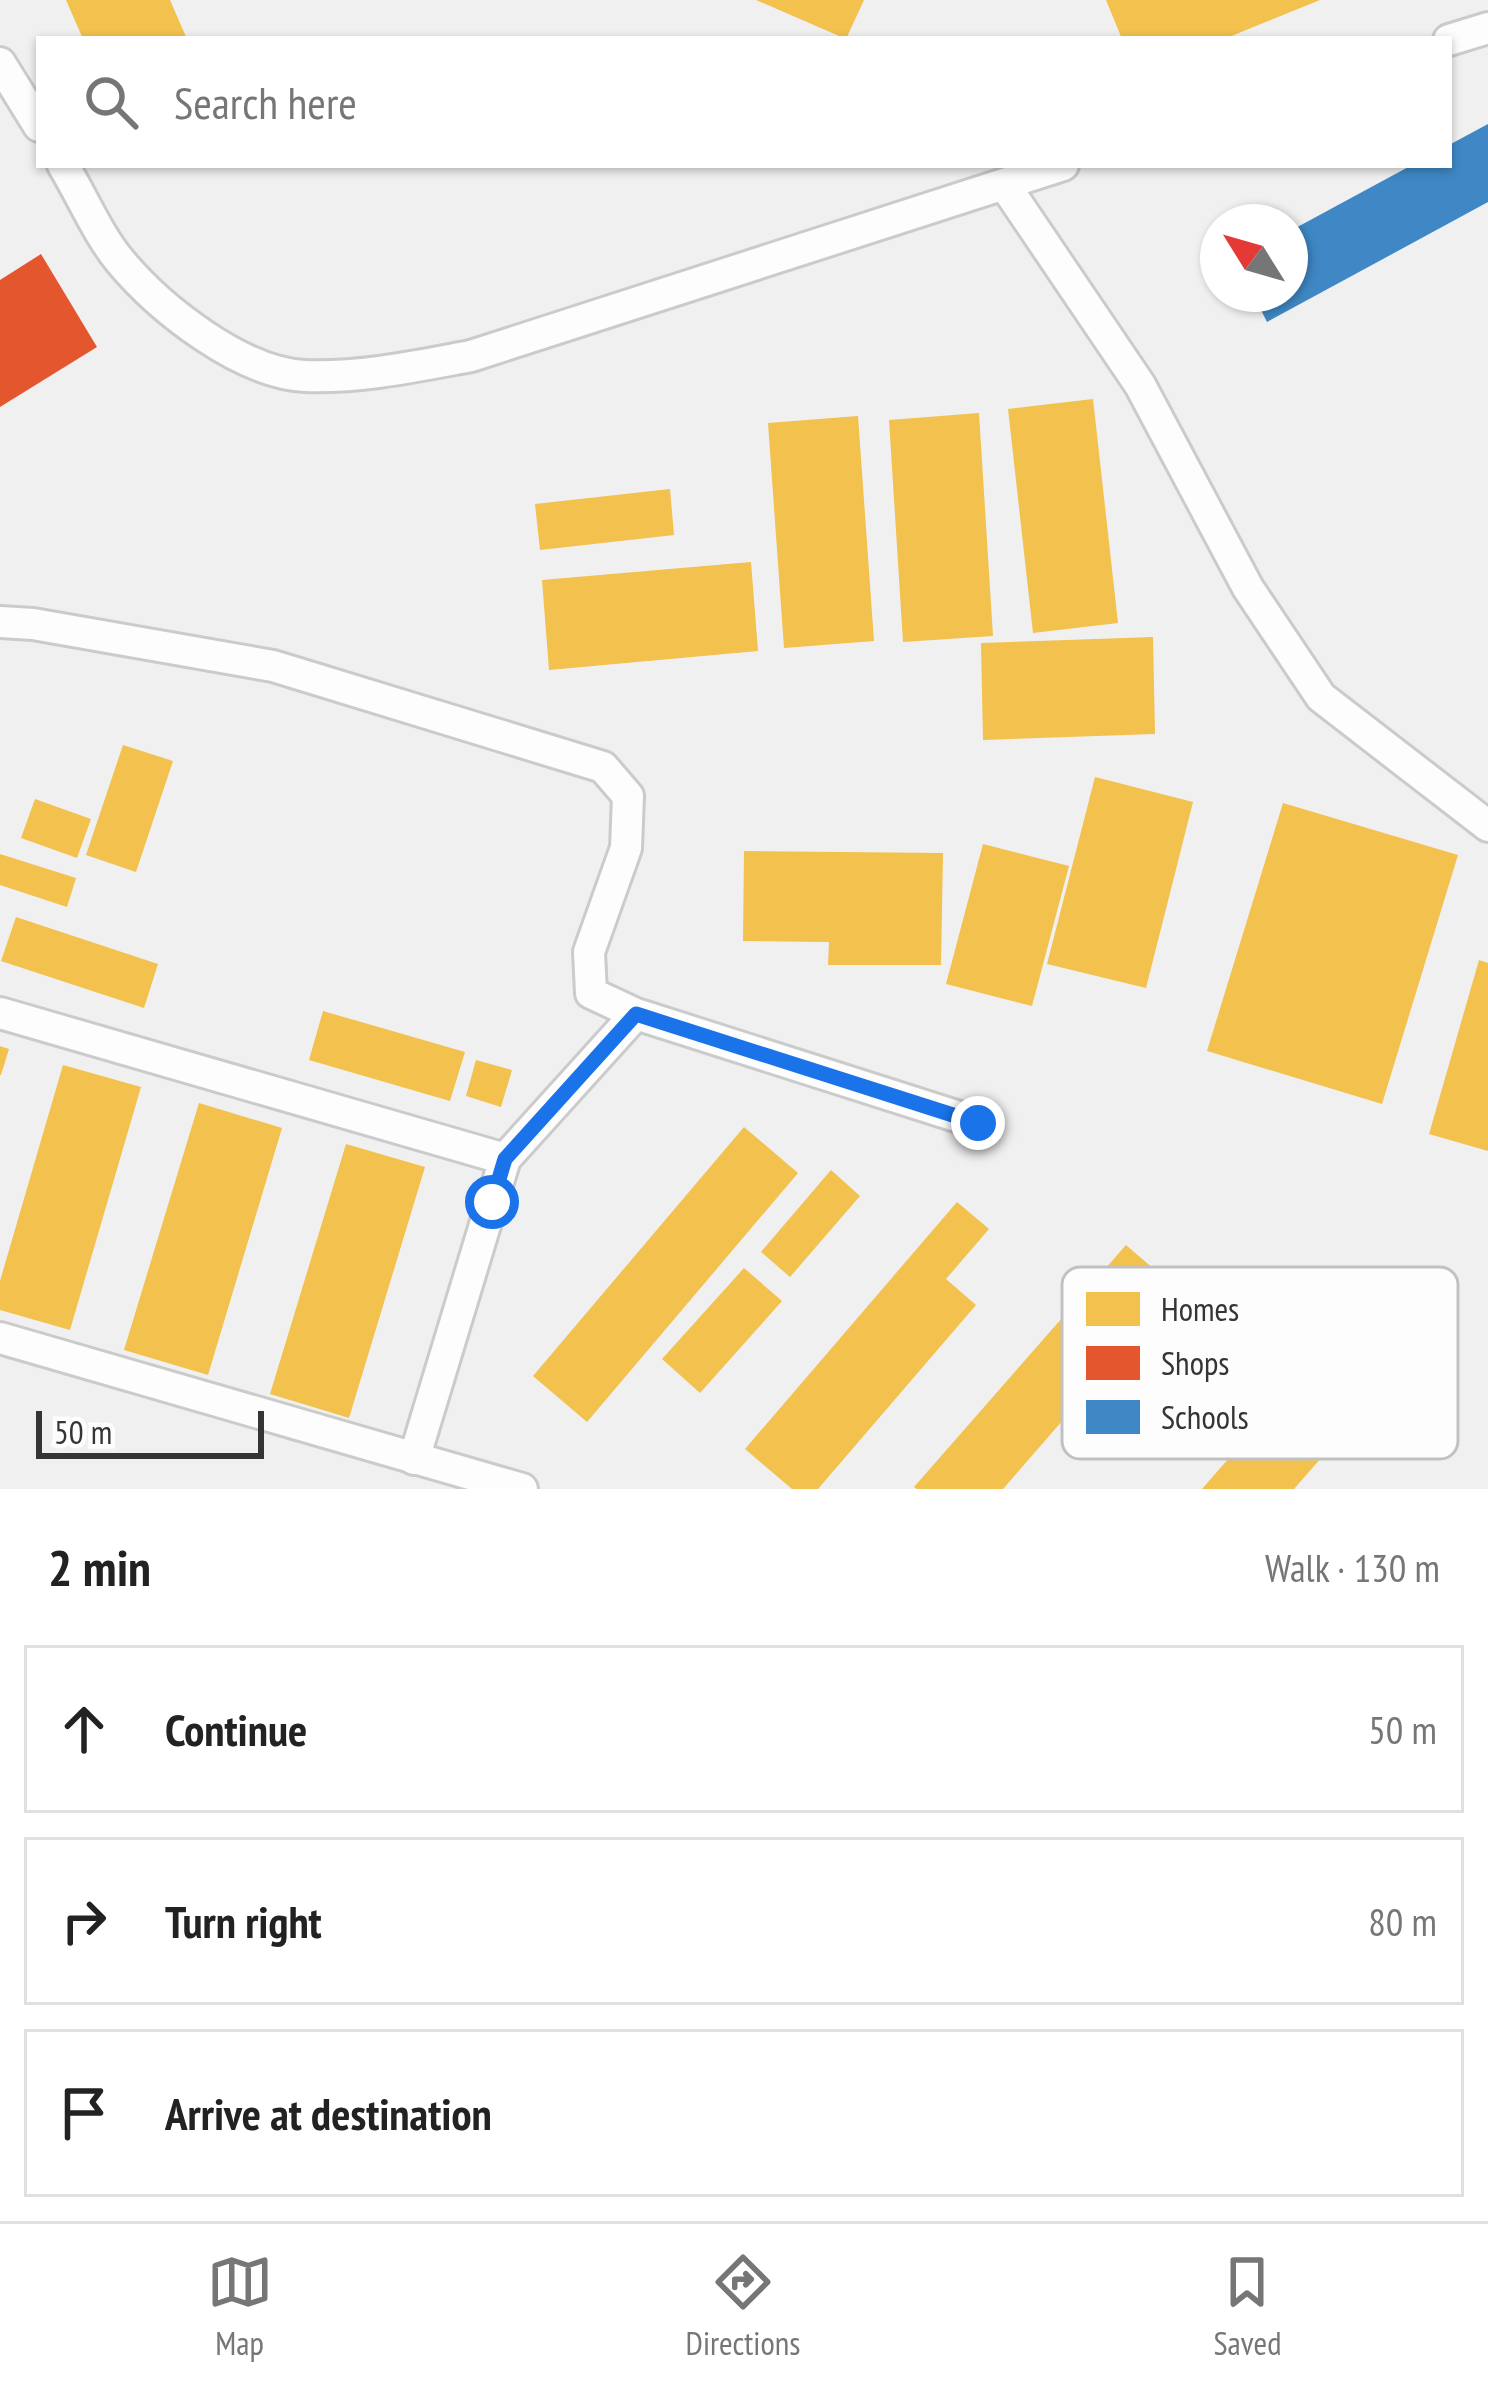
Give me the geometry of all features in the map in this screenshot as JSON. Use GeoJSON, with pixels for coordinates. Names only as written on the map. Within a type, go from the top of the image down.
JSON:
{"type":"FeatureCollection","features":[{"type":"Feature","properties":{"kind":"street"},"geometry":{"type":"LineString","coordinates":[[1452,39],[1488,28]]}},
{"type":"Feature","properties":{"kind":"street"},"geometry":{"type":"LineString","coordinates":[[0,63],[36,121]]}},
{"type":"Feature","properties":{"kind":"street"},"geometry":{"type":"LineString","coordinates":[[65,168],[118,259],[179,319],[244,359],[301,376],[377,374],[471,356],[1055,168]]}},
{"type":"Feature","properties":{"kind":"street"},"geometry":{"type":"LineString","coordinates":[[1004,184],[1140,385],[1248,588],[1321,697],[1488,826]]}},
{"type":"Feature","properties":{"kind":"street"},"geometry":{"type":"LineString","coordinates":[[0,622],[273,666],[603,767],[628,796],[626,848],[589,952],[591,993],[636,1014],[978,1123]]}},
{"type":"Feature","properties":{"kind":"street"},"geometry":{"type":"LineString","coordinates":[[0,1013],[505,1159]]}},
{"type":"Feature","properties":{"kind":"street"},"geometry":{"type":"LineString","coordinates":[[414,1459],[505,1159],[636,1014]]}},
{"type":"Feature","properties":{"kind":"street"},"geometry":{"type":"LineString","coordinates":[[0,1338],[522,1489]]}},
{"type":"Feature","properties":{"kind":"building: Homes"},"geometry":{"type":"Polygon","coordinates":[[[66,0],[170,0],[186,36],[82,36],[66,0]]]}},
{"type":"Feature","properties":{"kind":"building: Homes"},"geometry":{"type":"Polygon","coordinates":[[[756,0],[864,0],[847,36],[756,0]]]}},
{"type":"Feature","properties":{"kind":"building: Homes"},"geometry":{"type":"Polygon","coordinates":[[[1106,0],[1320,0],[1231,36],[1121,36],[1106,0]]]}},
{"type":"Feature","properties":{"kind":"building: Homes"},"geometry":{"type":"Polygon","coordinates":[[[1093,399],[1118,623],[1033,633],[1008,409],[1093,399]]]}},
{"type":"Feature","properties":{"kind":"building: Homes"},"geometry":{"type":"Polygon","coordinates":[[[979,413],[993,636],[903,642],[889,420],[979,413]]]}},
{"type":"Feature","properties":{"kind":"building: Homes"},"geometry":{"type":"Polygon","coordinates":[[[858,416],[874,641],[784,648],[768,423],[858,416]]]}},
{"type":"Feature","properties":{"kind":"building: Homes"},"geometry":{"type":"Polygon","coordinates":[[[670,489],[674,535],[540,550],[535,504],[670,489]]]}},
{"type":"Feature","properties":{"kind":"building: Homes"},"geometry":{"type":"Polygon","coordinates":[[[751,562],[758,651],[549,670],[542,580],[751,562]]]}},
{"type":"Feature","properties":{"kind":"building: Homes"},"geometry":{"type":"Polygon","coordinates":[[[1153,637],[1155,734],[983,740],[981,643],[1153,637]]]}},
{"type":"Feature","properties":{"kind":"building: Homes"},"geometry":{"type":"Polygon","coordinates":[[[123,745],[173,761],[136,872],[86,855],[123,745]]]}},
{"type":"Feature","properties":{"kind":"building: Homes"},"geometry":{"type":"Polygon","coordinates":[[[1095,777],[1193,802],[1146,988],[1047,964],[1095,777]]]}},
{"type":"Feature","properties":{"kind":"building: Homes"},"geometry":{"type":"Polygon","coordinates":[[[35,799],[91,819],[77,858],[21,838],[35,799]]]}},
{"type":"Feature","properties":{"kind":"building: Homes"},"geometry":{"type":"Polygon","coordinates":[[[1283,803],[1458,855],[1382,1104],[1207,1051],[1283,803]]]}},
{"type":"Feature","properties":{"kind":"building: Homes"},"geometry":{"type":"Polygon","coordinates":[[[983,844],[1069,866],[1032,1006],[946,984],[983,844]]]}},
{"type":"Feature","properties":{"kind":"building: Homes"},"geometry":{"type":"Polygon","coordinates":[[[744,851],[943,853],[941,965],[828,965],[829,942],[743,941],[744,851]]]}},
{"type":"Feature","properties":{"kind":"building: Homes"},"geometry":{"type":"Polygon","coordinates":[[[0,854],[76,878],[67,907],[0,885],[0,854]]]}},
{"type":"Feature","properties":{"kind":"building: Homes"},"geometry":{"type":"Polygon","coordinates":[[[16,917],[158,964],[144,1008],[1,961],[16,917]]]}},
{"type":"Feature","properties":{"kind":"building: Homes"},"geometry":{"type":"Polygon","coordinates":[[[1479,960],[1488,963],[1488,1151],[1429,1134],[1479,960]]]}},
{"type":"Feature","properties":{"kind":"building: Homes"},"geometry":{"type":"Polygon","coordinates":[[[323,1011],[465,1052],[450,1101],[309,1060],[323,1011]]]}},
{"type":"Feature","properties":{"kind":"building: Homes"},"geometry":{"type":"Polygon","coordinates":[[[0,1046],[9,1049],[1,1075],[0,1075],[0,1046]]]}},
{"type":"Feature","properties":{"kind":"building: Homes"},"geometry":{"type":"Polygon","coordinates":[[[476,1060],[512,1070],[501,1107],[466,1096],[476,1060]]]}},
{"type":"Feature","properties":{"kind":"building: Homes"},"geometry":{"type":"Polygon","coordinates":[[[63,1065],[141,1087],[70,1330],[0,1310],[0,1281],[63,1065]]]}},
{"type":"Feature","properties":{"kind":"building: Homes"},"geometry":{"type":"Polygon","coordinates":[[[199,1103],[282,1128],[208,1375],[124,1350],[199,1103]]]}},
{"type":"Feature","properties":{"kind":"building: Homes"},"geometry":{"type":"Polygon","coordinates":[[[744,1127],[798,1173],[587,1422],[533,1376],[744,1127]]]}},
{"type":"Feature","properties":{"kind":"building: Homes"},"geometry":{"type":"Polygon","coordinates":[[[346,1144],[425,1167],[349,1418],[270,1394],[346,1144]]]}},
{"type":"Feature","properties":{"kind":"building: Homes"},"geometry":{"type":"Polygon","coordinates":[[[831,1170],[860,1196],[790,1277],[761,1252],[831,1170]]]}},
{"type":"Feature","properties":{"kind":"building: Homes"},"geometry":{"type":"Polygon","coordinates":[[[957,1202],[989,1229],[946,1279],[976,1305],[818,1489],[792,1489],[745,1449],[957,1202]]]}},
{"type":"Feature","properties":{"kind":"building: Homes"},"geometry":{"type":"Polygon","coordinates":[[[1126,1245],[1152,1267],[1107,1267],[1126,1245]]]}},
{"type":"Feature","properties":{"kind":"building: Homes"},"geometry":{"type":"Polygon","coordinates":[[[744,1268],[782,1301],[700,1393],[662,1359],[744,1268]]]}},
{"type":"Feature","properties":{"kind":"building: Homes"},"geometry":{"type":"Polygon","coordinates":[[[1062,1318],[1062,1421],[1003,1489],[914,1487],[1062,1318]]]}},
{"type":"Feature","properties":{"kind":"building: Homes"},"geometry":{"type":"Polygon","coordinates":[[[1228,1459],[1320,1459],[1294,1489],[1202,1489],[1228,1459]]]}},
{"type":"Feature","properties":{"kind":"building: Shops"},"geometry":{"type":"Polygon","coordinates":[[[41,254],[97,347],[0,407],[0,280],[41,254]]]}},
{"type":"Feature","properties":{"kind":"building: Schools"},"geometry":{"type":"Polygon","coordinates":[[[1488,124],[1488,202],[1308,300],[1308,221],[1406,168],[1452,168],[1452,143],[1488,124]]]}},
{"type":"Feature","properties":{"kind":"building: Schools"},"geometry":{"type":"Polygon","coordinates":[[[1262,312],[1285,312],[1267,322],[1262,312]]]}},
{"type":"Feature","properties":{"kind":"route"},"geometry":{"type":"LineString","coordinates":[[492,1202],[505,1159],[636,1014],[978,1123]]}}]}
